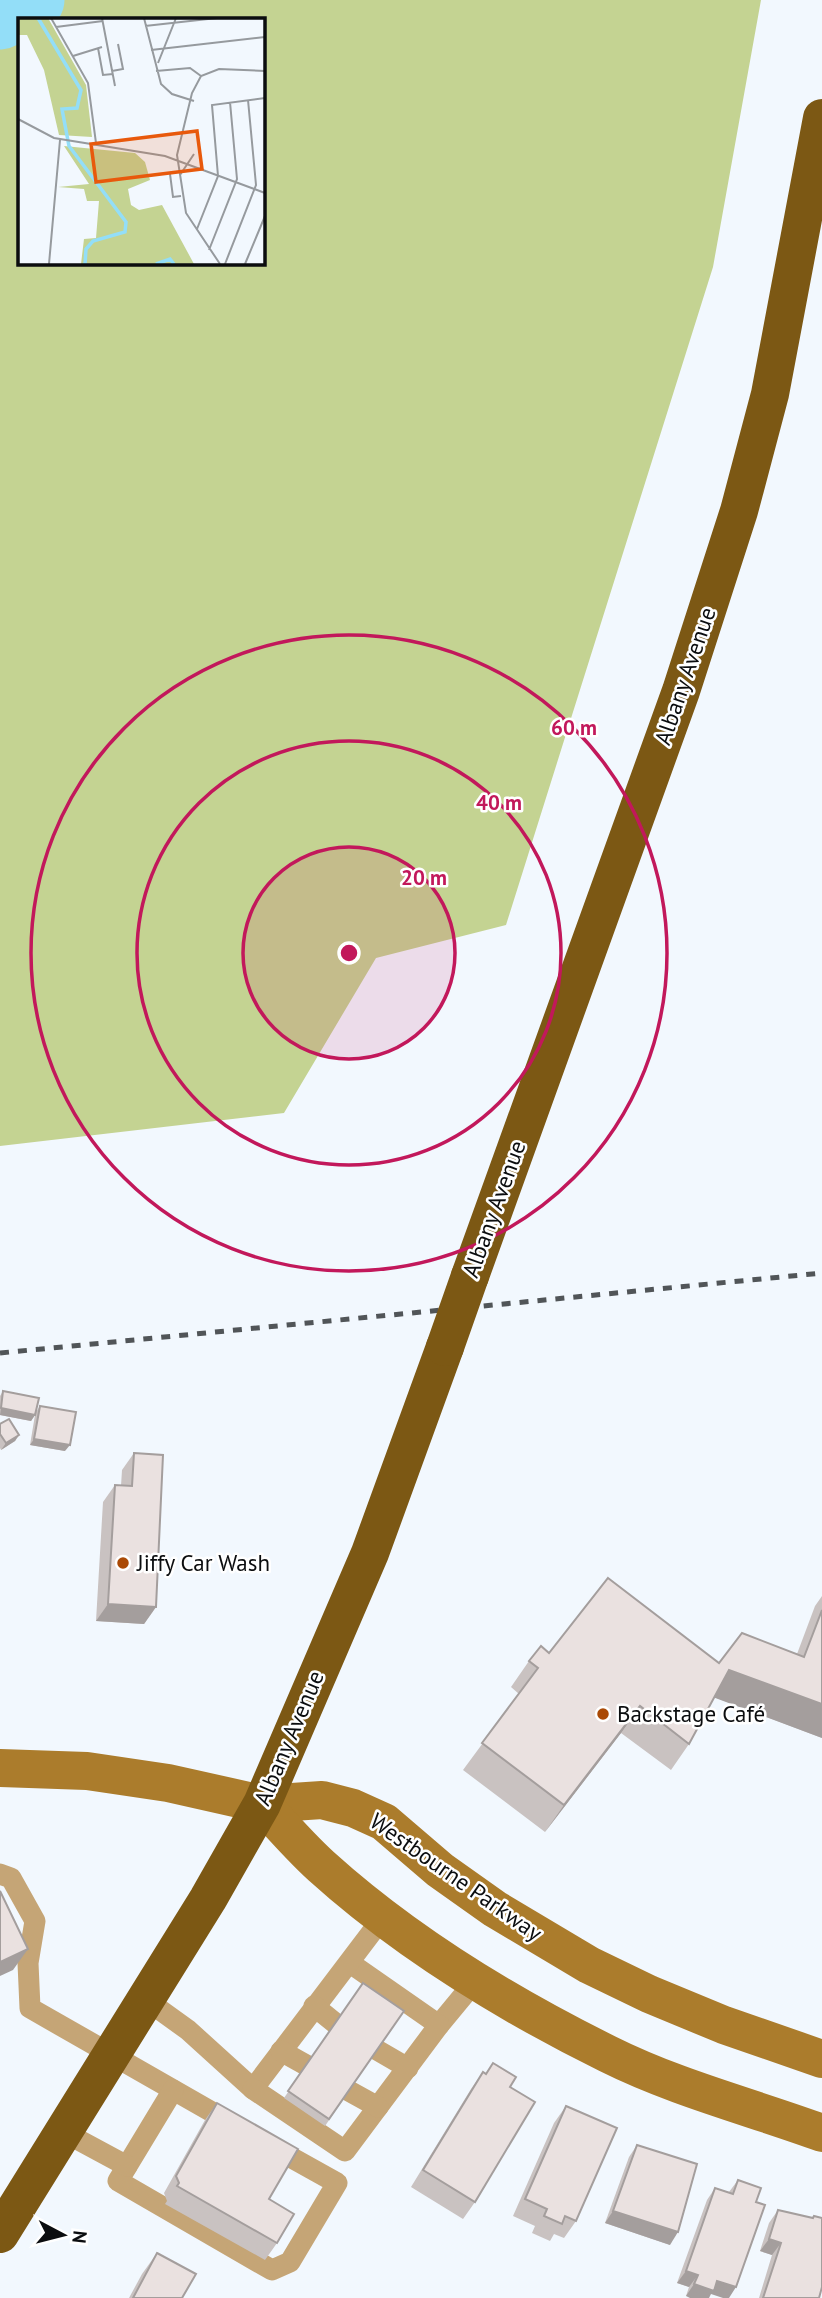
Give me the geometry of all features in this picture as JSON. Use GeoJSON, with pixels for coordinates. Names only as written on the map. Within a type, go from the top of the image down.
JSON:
{"type":"FeatureCollection","features":[{"type":"Feature","properties":{"kind":"highway","name":"Albany Avenue"},"geometry":{"type":"LineString","coordinates":[[0,2234],[262,1804],[370,1553],[681,691],[736,522],[770,394],[822,118]]}},
{"type":"Feature","properties":{"kind":"main road","name":"Westbourne Parkway"},"geometry":{"type":"LineString","coordinates":[[0,1768],[87,1771],[181,1785],[262,1804],[322,1800],[367,1813],[384,1822],[440,1870],[495,1909],[589,1965],[649,1994],[724,2025],[822,2059]]}},
{"type":"Feature","properties":{"kind":"main road"},"geometry":{"type":"LineString","coordinates":[[262,1804],[321,1866],[430,1951],[477,1979],[610,2055],[697,2090],[822,2133]]}},
{"type":"Feature","properties":{"kind":"lane"},"geometry":{"type":"LineString","coordinates":[[0,1874],[11,1878],[35,1921],[28,1963],[30,2008],[337,2183],[290,2262],[272,2270],[118,2181],[173,2090]]}},
{"type":"Feature","properties":{"kind":"lane"},"geometry":{"type":"LineString","coordinates":[[253,2090],[384,1916]]}},
{"type":"Feature","properties":{"kind":"lane"},"geometry":{"type":"LineString","coordinates":[[350,1963],[439,2025]]}},
{"type":"Feature","properties":{"kind":"lane"},"geometry":{"type":"LineString","coordinates":[[145,1999],[188,2030],[253,2090],[345,2151],[439,2025],[477,1979]]}},
{"type":"Feature","properties":{"kind":"lane"},"geometry":{"type":"LineString","coordinates":[[314,2006],[335,2023]]}},
{"type":"Feature","properties":{"kind":"lane"},"geometry":{"type":"LineString","coordinates":[[377,2050],[408,2068]]}},
{"type":"Feature","properties":{"kind":"lane"},"geometry":{"type":"LineString","coordinates":[[281,2051],[306,2065]]}},
{"type":"Feature","properties":{"kind":"lane"},"geometry":{"type":"LineString","coordinates":[[349,2091],[378,2108]]}},
{"type":"Feature","properties":{"kind":"lane"},"geometry":{"type":"LineString","coordinates":[[62,2131],[127,2166]]}},
{"type":"Feature","properties":{"kind":"green space"},"geometry":{"type":"Polygon","coordinates":[[[0,0],[761,0],[713,267],[506,925],[376,958],[284,1113],[0,1146],[0,0]]]}},
{"type":"Feature","properties":{"kind":"building"},"geometry":{"type":"Polygon","coordinates":[[[3,1391],[39,1398],[35,1415],[1,1408],[3,1391]]]}},
{"type":"Feature","properties":{"kind":"building"},"geometry":{"type":"Polygon","coordinates":[[[40,1406],[76,1412],[70,1445],[34,1439],[40,1406]]]}},
{"type":"Feature","properties":{"kind":"building"},"geometry":{"type":"Polygon","coordinates":[[[9,1419],[19,1435],[6,1443],[0,1434],[0,1424],[9,1419]]]}},
{"type":"Feature","properties":{"kind":"building","name":"Jiffy Car Wash"},"geometry":{"type":"Polygon","coordinates":[[[134,1453],[163,1455],[156,1607],[108,1604],[115,1485],[132,1486],[134,1453]]]}},
{"type":"Feature","properties":{"kind":"building","name":"Backstage Café"},"geometry":{"type":"Polygon","coordinates":[[[608,1578],[719,1663],[742,1633],[804,1657],[822,1610],[822,1704],[729,1670],[689,1744],[640,1706],[564,1805],[482,1743],[538,1668],[529,1661],[541,1646],[549,1653],[608,1578]]]}},
{"type":"Feature","properties":{"kind":"building"},"geometry":{"type":"Polygon","coordinates":[[[0,1891],[28,1949],[0,1962],[0,1891]]]}},
{"type":"Feature","properties":{"kind":"building"},"geometry":{"type":"Polygon","coordinates":[[[363,1983],[404,2011],[329,2119],[288,2091],[363,1983]]]}},
{"type":"Feature","properties":{"kind":"building"},"geometry":{"type":"Polygon","coordinates":[[[493,2063],[516,2077],[510,2087],[535,2102],[475,2202],[423,2170],[483,2072],[486,2074],[493,2063]]]}},
{"type":"Feature","properties":{"kind":"building"},"geometry":{"type":"Polygon","coordinates":[[[217,2103],[298,2149],[269,2199],[294,2214],[277,2243],[177,2186],[179,2183],[176,2176],[217,2103]]]}},
{"type":"Feature","properties":{"kind":"building"},"geometry":{"type":"Polygon","coordinates":[[[566,2106],[617,2128],[576,2221],[565,2216],[562,2224],[544,2216],[547,2209],[525,2199],[566,2106]]]}},
{"type":"Feature","properties":{"kind":"building"},"geometry":{"type":"Polygon","coordinates":[[[637,2145],[697,2164],[678,2232],[613,2211],[637,2145]]]}},
{"type":"Feature","properties":{"kind":"building"},"geometry":{"type":"Polygon","coordinates":[[[738,2180],[761,2188],[756,2202],[765,2205],[736,2287],[717,2281],[714,2291],[694,2284],[698,2275],[686,2271],[715,2188],[733,2194],[738,2180]]]}},
{"type":"Feature","properties":{"kind":"building"},"geometry":{"type":"Polygon","coordinates":[[[778,2210],[822,2218],[822,2287],[819,2298],[763,2298],[781,2243],[769,2239],[778,2210]]]}},
{"type":"Feature","properties":{"kind":"building"},"geometry":{"type":"Polygon","coordinates":[[[157,2253],[196,2274],[182,2298],[133,2298],[157,2253]]]}},
{"type":"Feature","properties":{"kind":"waterway"},"geometry":{"type":"LineString","coordinates":[[0,18],[33,0]]}},
{"type":"Feature","properties":{"kind":"railway"},"geometry":{"type":"LineString","coordinates":[[0,1353],[822,1273]]}},
{"type":"Feature","properties":{"kind":"place","name":"Jiffy Car Wash"},"geometry":{"type":"Point","coordinates":[123,1563]}},
{"type":"Feature","properties":{"kind":"place","name":"Backstage Café"},"geometry":{"type":"Point","coordinates":[603,1714]}}]}
